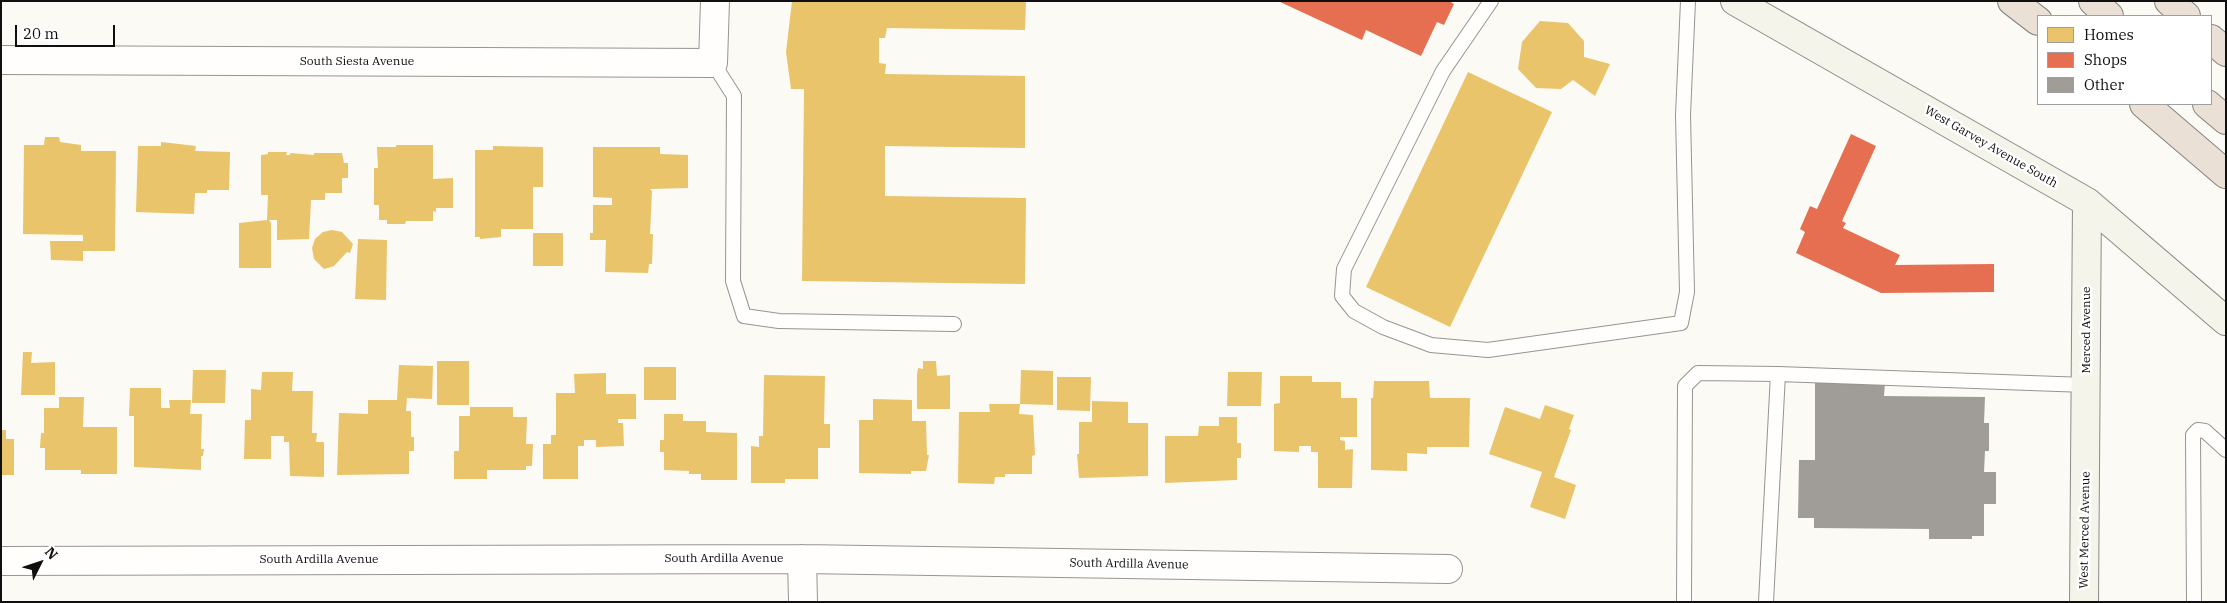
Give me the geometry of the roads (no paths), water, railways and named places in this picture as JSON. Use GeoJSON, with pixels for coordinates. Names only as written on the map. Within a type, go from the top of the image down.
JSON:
{"type":"FeatureCollection","features":[{"type":"Feature","properties":{"kind":"highway"},"geometry":{"type":"LineString","coordinates":[[2012,1],[2037,20]]}},
{"type":"Feature","properties":{"kind":"highway"},"geometry":{"type":"LineString","coordinates":[[2026,1],[2043,15]]}},
{"type":"Feature","properties":{"kind":"highway"},"geometry":{"type":"LineString","coordinates":[[2093,1],[2108,15]]}},
{"type":"Feature","properties":{"kind":"highway"},"geometry":{"type":"LineString","coordinates":[[2169,1],[2185,15]]}},
{"type":"Feature","properties":{"kind":"highway"},"geometry":{"type":"LineString","coordinates":[[2212,40],[2226,52]]}},
{"type":"Feature","properties":{"kind":"highway"},"geometry":{"type":"LineString","coordinates":[[2145,105],[2226,174]]}},
{"type":"Feature","properties":{"kind":"highway"},"geometry":{"type":"LineString","coordinates":[[2208,105],[2226,120]]}},
{"type":"Feature","properties":{"kind":"street"},"geometry":{"type":"LineString","coordinates":[[713,63],[715,1]]}},
{"type":"Feature","properties":{"kind":"street","name":"West Garvey Avenue South"},"geometry":{"type":"LineString","coordinates":[[1735,1],[2087,202],[2226,321]]}},
{"type":"Feature","properties":{"kind":"street","name":"South Siesta Avenue"},"geometry":{"type":"LineString","coordinates":[[1,60],[713,63]]}},
{"type":"Feature","properties":{"kind":"street","name":"Merced Avenue"},"geometry":{"type":"LineString","coordinates":[[2086,458],[2087,202]]}},
{"type":"Feature","properties":{"kind":"street","name":"West Merced Avenue"},"geometry":{"type":"LineString","coordinates":[[2084,602],[2086,458]]}},
{"type":"Feature","properties":{"kind":"street"},"geometry":{"type":"LineString","coordinates":[[802,559],[803,602]]}},
{"type":"Feature","properties":{"kind":"street","name":"South Ardilla Avenue"},"geometry":{"type":"LineString","coordinates":[[1,561],[802,559],[1448,569]]}},
{"type":"Feature","properties":{"kind":"lane"},"geometry":{"type":"LineString","coordinates":[[1491,1],[1442,71],[1344,269],[1342,296],[1354,311],[1382,327],[1431,345],[1488,350],[1681,323],[1687,292],[1683,116],[1688,1]]}},
{"type":"Feature","properties":{"kind":"lane"},"geometry":{"type":"LineString","coordinates":[[713,63],[734,96],[733,281],[744,316],[779,321],[954,324]]}},
{"type":"Feature","properties":{"kind":"lane"},"geometry":{"type":"LineString","coordinates":[[1684,602],[1685,386],[1698,374],[1778,374],[2086,385]]}},
{"type":"Feature","properties":{"kind":"lane"},"geometry":{"type":"LineString","coordinates":[[1766,602],[1778,374]]}},
{"type":"Feature","properties":{"kind":"lane"},"geometry":{"type":"LineString","coordinates":[[2194,602],[2193,434],[2198,430],[2205,431],[2226,450]]}}]}
